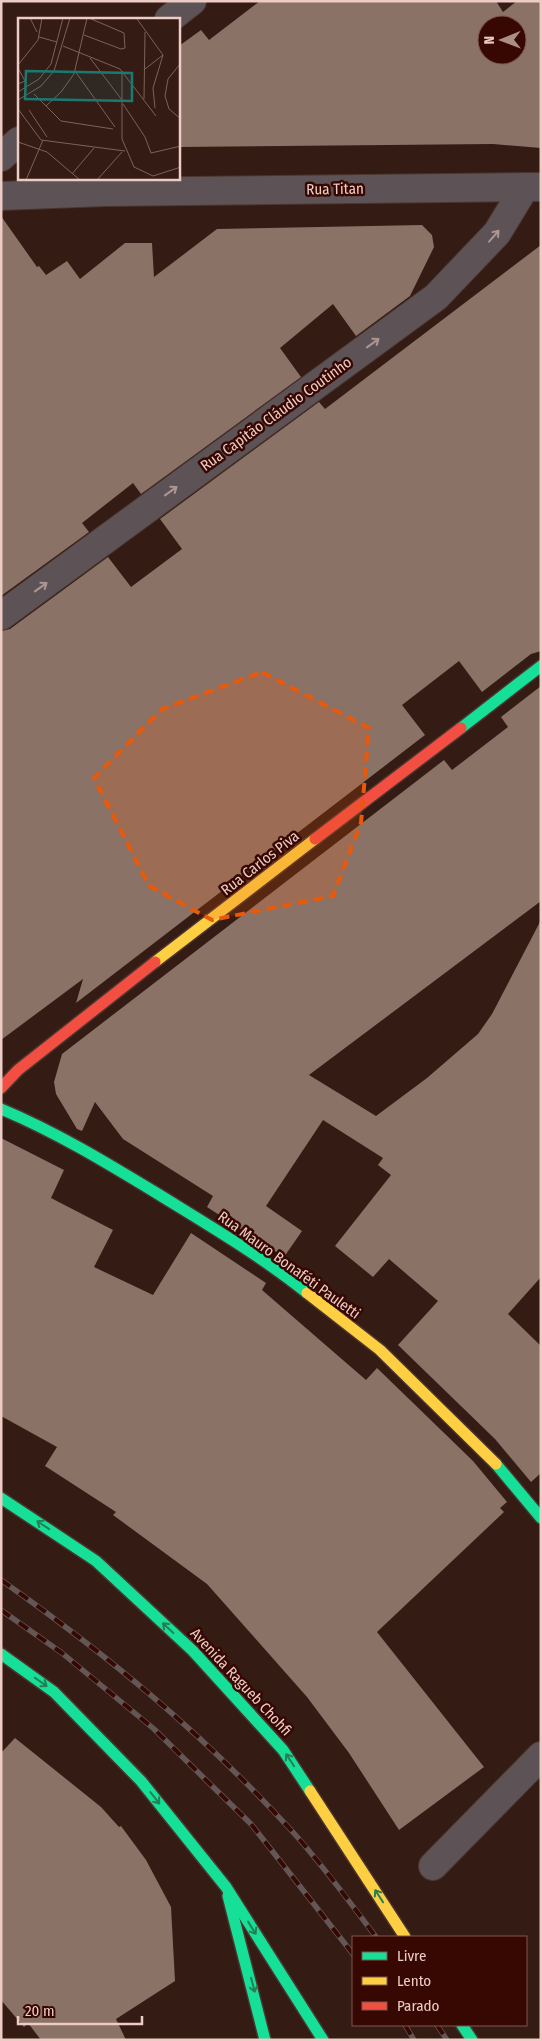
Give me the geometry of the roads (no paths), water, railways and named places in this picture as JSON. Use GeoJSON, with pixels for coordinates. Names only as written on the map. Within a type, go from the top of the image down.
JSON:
{"type":"FeatureCollection","features":[{"type":"Feature","properties":{"kind":"main road","name":"Rua Carlos Piva"},"geometry":{"type":"LineString","coordinates":[[1,1088],[18,1070],[77,1022],[541,666]]}},
{"type":"Feature","properties":{"kind":"main road","name":"Rua Mauro Bonaféti Pauletti"},"geometry":{"type":"LineString","coordinates":[[1,1109],[37,1124],[116,1169],[187,1212],[292,1282],[387,1357],[484,1450],[541,1518]]}},
{"type":"Feature","properties":{"kind":"main road","name":"Avenida Ragueb Chohfi"},"geometry":{"type":"LineString","coordinates":[[1,1498],[96,1561],[193,1650],[282,1750],[404,1936]]}},
{"type":"Feature","properties":{"kind":"main road"},"geometry":{"type":"LineString","coordinates":[[1,1654],[54,1692],[142,1781],[226,1888],[323,2040]]}},
{"type":"Feature","properties":{"kind":"main road"},"geometry":{"type":"LineString","coordinates":[[226,1888],[265,2040]]}},
{"type":"Feature","properties":{"kind":"main road"},"geometry":{"type":"LineString","coordinates":[[463,2026],[472,2040]]}},
{"type":"Feature","properties":{"kind":"street"},"geometry":{"type":"LineString","coordinates":[[170,18],[192,1]]}},
{"type":"Feature","properties":{"kind":"street"},"geometry":{"type":"LineString","coordinates":[[1,157],[18,142]]}},
{"type":"Feature","properties":{"kind":"street","name":"Rua Titan"},"geometry":{"type":"LineString","coordinates":[[1,196],[125,186],[533,187]]}},
{"type":"Feature","properties":{"kind":"street","name":"Rua Capitão Cláudio Coutinho"},"geometry":{"type":"LineString","coordinates":[[1,616],[436,297],[497,234],[533,187]]}},
{"type":"Feature","properties":{"kind":"street"},"geometry":{"type":"LineString","coordinates":[[433,1866],[541,1756]]}},
{"type":"Feature","properties":{"kind":"railway"},"geometry":{"type":"LineString","coordinates":[[1,1580],[79,1637],[189,1728],[291,1830],[375,1936]]}},
{"type":"Feature","properties":{"kind":"railway"},"geometry":{"type":"LineString","coordinates":[[1,1610],[62,1653],[154,1729],[251,1824],[352,1953]]}},
{"type":"Feature","properties":{"kind":"railway"},"geometry":{"type":"LineString","coordinates":[[406,2026],[414,2040]]}},
{"type":"Feature","properties":{"kind":"railway"},"geometry":{"type":"LineString","coordinates":[[438,2026],[447,2040]]}}]}
